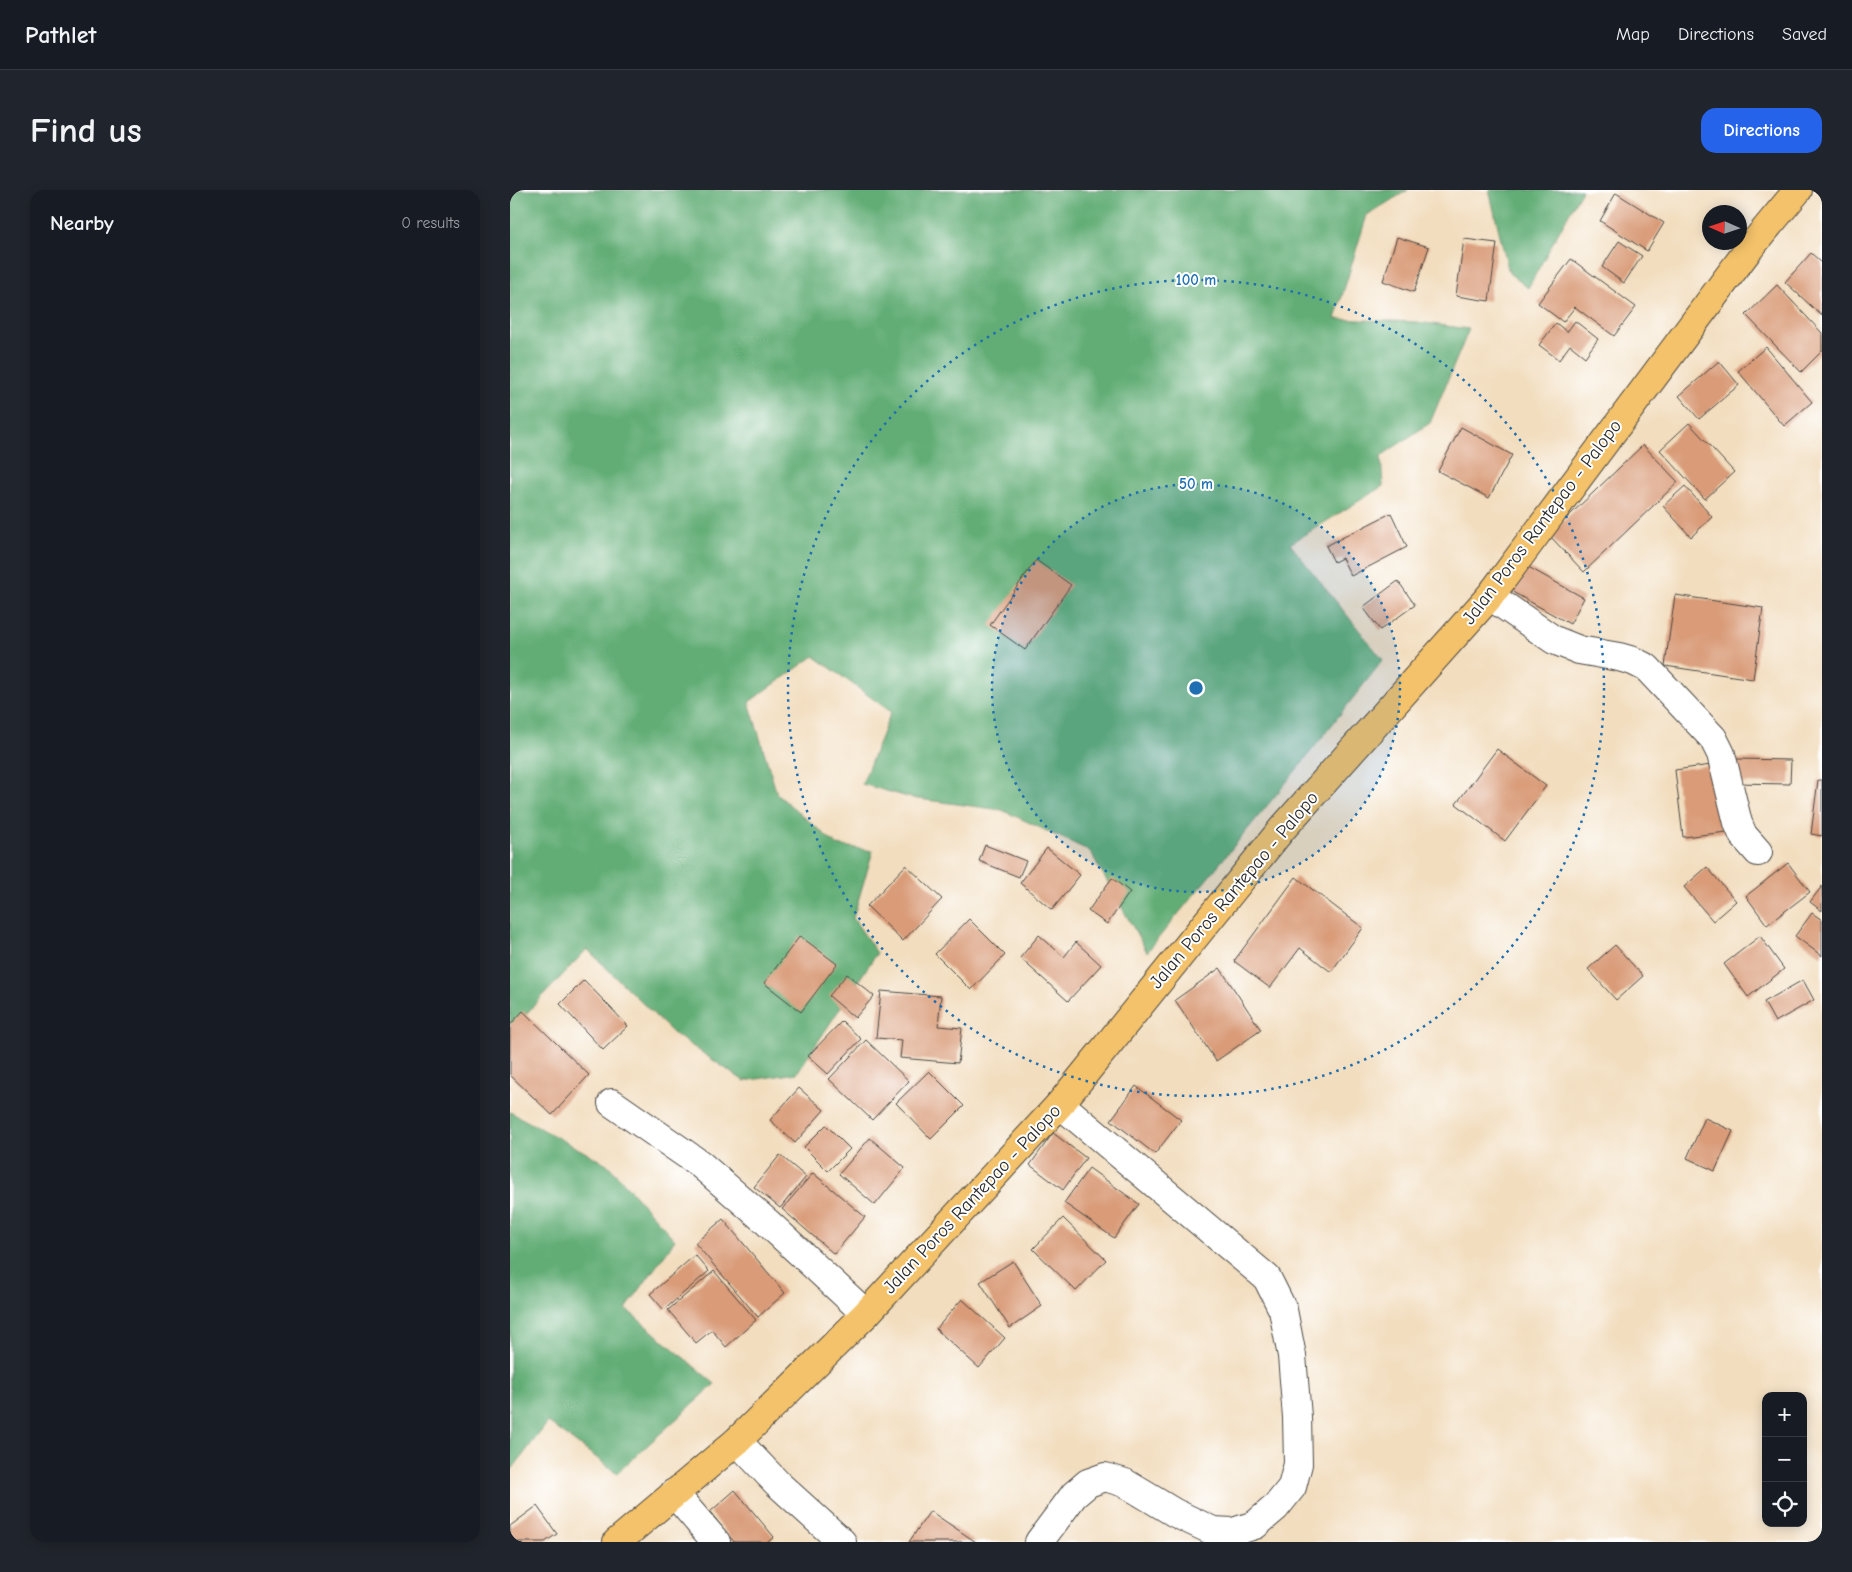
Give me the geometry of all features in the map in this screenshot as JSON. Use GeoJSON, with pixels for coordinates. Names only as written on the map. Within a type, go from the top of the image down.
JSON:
{"type":"FeatureCollection","features":[{"type":"Feature","properties":{"kind":"highway","name":"Jalan Poros Rantepao - Palopo"},"geometry":{"type":"LineString","coordinates":[[617,1542],[736,1441],[866,1314],[1060,1104],[1282,829],[1490,596],[1737,265],[1798,190]]}},
{"type":"Feature","properties":{"kind":"street"},"geometry":{"type":"LineString","coordinates":[[1490,596],[1554,640],[1579,650],[1626,659],[1647,668],[1713,738],[1721,754],[1738,823],[1743,835],[1758,852]]}},
{"type":"Feature","properties":{"kind":"street"},"geometry":{"type":"LineString","coordinates":[[612,1103],[700,1164],[768,1222],[866,1314]]}},
{"type":"Feature","properties":{"kind":"street"},"geometry":{"type":"LineString","coordinates":[[1039,1542],[1074,1494],[1088,1482],[1105,1477],[1125,1483],[1174,1513],[1213,1531],[1233,1532],[1248,1528],[1255,1525],[1276,1507],[1292,1487],[1298,1464],[1297,1417],[1292,1356],[1283,1310],[1267,1278],[1060,1104]]}},
{"type":"Feature","properties":{"kind":"street"},"geometry":{"type":"LineString","coordinates":[[736,1441],[778,1484],[842,1542]]}},
{"type":"Feature","properties":{"kind":"street"},"geometry":{"type":"LineString","coordinates":[[674,1493],[716,1542]]}},
{"type":"Feature","properties":{"kind":"green space"},"geometry":{"type":"Polygon","coordinates":[[[510,190],[1408,190],[1367,215],[1335,319],[1417,322],[1469,329],[1430,423],[1381,456],[1383,486],[1290,544],[1383,660],[1294,773],[1147,952],[1090,851],[1002,810],[911,798],[862,784],[891,712],[814,656],[749,702],[777,794],[837,845],[873,851],[853,918],[877,953],[797,1073],[744,1081],[673,1033],[587,949],[510,1031],[510,190]]]}},
{"type":"Feature","properties":{"kind":"green space"},"geometry":{"type":"Polygon","coordinates":[[[1489,190],[1582,190],[1528,288],[1509,273],[1489,190]]]}},
{"type":"Feature","properties":{"kind":"green space"},"geometry":{"type":"Polygon","coordinates":[[[510,1112],[607,1164],[675,1240],[626,1309],[715,1384],[617,1473],[548,1422],[510,1472],[510,1112]]]}},
{"type":"Feature","properties":{"kind":"building"},"geometry":{"type":"Polygon","coordinates":[[[1616,193],[1664,223],[1647,251],[1600,221],[1616,193]]]}},
{"type":"Feature","properties":{"kind":"building"},"geometry":{"type":"Polygon","coordinates":[[[1397,237],[1429,247],[1414,292],[1383,281],[1397,237]]]}},
{"type":"Feature","properties":{"kind":"building"},"geometry":{"type":"Polygon","coordinates":[[[1464,239],[1497,243],[1489,301],[1456,296],[1464,239]]]}},
{"type":"Feature","properties":{"kind":"building"},"geometry":{"type":"Polygon","coordinates":[[[1619,241],[1642,256],[1624,283],[1602,267],[1619,241]]]}},
{"type":"Feature","properties":{"kind":"building"},"geometry":{"type":"Polygon","coordinates":[[[1811,253],[1822,263],[1822,316],[1785,282],[1811,253]]]}},
{"type":"Feature","properties":{"kind":"building"},"geometry":{"type":"Polygon","coordinates":[[[1571,259],[1636,307],[1614,336],[1575,307],[1563,322],[1538,303],[1571,259]]]}},
{"type":"Feature","properties":{"kind":"building"},"geometry":{"type":"Polygon","coordinates":[[[1777,285],[1822,333],[1822,351],[1801,372],[1746,315],[1777,285]]]}},
{"type":"Feature","properties":{"kind":"building"},"geometry":{"type":"Polygon","coordinates":[[[1575,321],[1598,339],[1585,357],[1570,345],[1559,360],[1539,345],[1556,323],[1567,332],[1575,321]]]}},
{"type":"Feature","properties":{"kind":"building"},"geometry":{"type":"Polygon","coordinates":[[[1766,347],[1812,402],[1784,426],[1738,371],[1766,347]]]}},
{"type":"Feature","properties":{"kind":"building"},"geometry":{"type":"Polygon","coordinates":[[[1719,361],[1739,385],[1699,419],[1679,396],[1719,361]]]}},
{"type":"Feature","properties":{"kind":"building"},"geometry":{"type":"Polygon","coordinates":[[[1689,423],[1734,472],[1705,499],[1660,450],[1689,423]]]}},
{"type":"Feature","properties":{"kind":"building"},"geometry":{"type":"Polygon","coordinates":[[[1461,427],[1512,455],[1489,498],[1438,471],[1461,427]]]}},
{"type":"Feature","properties":{"kind":"building"},"geometry":{"type":"Polygon","coordinates":[[[1643,445],[1678,482],[1584,572],[1549,535],[1643,445]]]}},
{"type":"Feature","properties":{"kind":"building"},"geometry":{"type":"Polygon","coordinates":[[[1685,486],[1712,517],[1691,537],[1663,506],[1685,486]]]}},
{"type":"Feature","properties":{"kind":"building"},"geometry":{"type":"Polygon","coordinates":[[[1391,513],[1407,547],[1351,576],[1342,558],[1334,562],[1326,546],[1391,513]]]}},
{"type":"Feature","properties":{"kind":"building"},"geometry":{"type":"Polygon","coordinates":[[[1036,560],[1071,585],[1025,650],[990,625],[1036,560]]]}},
{"type":"Feature","properties":{"kind":"building"},"geometry":{"type":"Polygon","coordinates":[[[1523,564],[1584,598],[1570,624],[1509,590],[1523,564]]]}},
{"type":"Feature","properties":{"kind":"building"},"geometry":{"type":"Polygon","coordinates":[[[1398,581],[1415,605],[1380,630],[1363,607],[1398,581]]]}},
{"type":"Feature","properties":{"kind":"building"},"geometry":{"type":"Polygon","coordinates":[[[1675,595],[1763,608],[1753,679],[1665,666],[1675,595]]]}},
{"type":"Feature","properties":{"kind":"building"},"geometry":{"type":"Polygon","coordinates":[[[1497,749],[1546,786],[1505,841],[1456,804],[1497,749]]]}},
{"type":"Feature","properties":{"kind":"building"},"geometry":{"type":"Polygon","coordinates":[[[1735,759],[1791,760],[1790,784],[1734,783],[1735,759]]]}},
{"type":"Feature","properties":{"kind":"building"},"geometry":{"type":"Polygon","coordinates":[[[1718,764],[1727,832],[1683,837],[1675,770],[1718,764]]]}},
{"type":"Feature","properties":{"kind":"building"},"geometry":{"type":"Polygon","coordinates":[[[1818,780],[1822,780],[1822,836],[1811,834],[1818,780]]]}},
{"type":"Feature","properties":{"kind":"building"},"geometry":{"type":"Polygon","coordinates":[[[985,845],[1026,861],[1019,877],[979,861],[985,845]]]}},
{"type":"Feature","properties":{"kind":"building"},"geometry":{"type":"Polygon","coordinates":[[[1047,848],[1080,875],[1052,910],[1020,883],[1047,848]]]}},
{"type":"Feature","properties":{"kind":"building"},"geometry":{"type":"Polygon","coordinates":[[[1788,863],[1810,892],[1767,925],[1746,896],[1788,863]]]}},
{"type":"Feature","properties":{"kind":"building"},"geometry":{"type":"Polygon","coordinates":[[[906,865],[942,899],[903,941],[867,906],[906,865]]]}},
{"type":"Feature","properties":{"kind":"building"},"geometry":{"type":"Polygon","coordinates":[[[1707,867],[1736,901],[1713,921],[1684,887],[1707,867]]]}},
{"type":"Feature","properties":{"kind":"building"},"geometry":{"type":"Polygon","coordinates":[[[1296,877],[1363,928],[1331,972],[1300,948],[1270,988],[1234,961],[1296,877]]]}},
{"type":"Feature","properties":{"kind":"building"},"geometry":{"type":"Polygon","coordinates":[[[1112,878],[1130,892],[1107,924],[1088,911],[1112,878]]]}},
{"type":"Feature","properties":{"kind":"building"},"geometry":{"type":"Polygon","coordinates":[[[1822,886],[1822,911],[1810,902],[1822,886]]]}},
{"type":"Feature","properties":{"kind":"building"},"geometry":{"type":"Polygon","coordinates":[[[1812,913],[1822,920],[1822,956],[1795,936],[1812,913]]]}},
{"type":"Feature","properties":{"kind":"building"},"geometry":{"type":"Polygon","coordinates":[[[969,919],[1005,955],[971,990],[935,954],[969,919]]]}},
{"type":"Feature","properties":{"kind":"building"},"geometry":{"type":"Polygon","coordinates":[[[1039,935],[1064,957],[1076,942],[1101,965],[1068,1001],[1020,958],[1039,935]]]}},
{"type":"Feature","properties":{"kind":"building"},"geometry":{"type":"Polygon","coordinates":[[[800,936],[837,964],[801,1012],[764,983],[800,936]]]}},
{"type":"Feature","properties":{"kind":"building"},"geometry":{"type":"Polygon","coordinates":[[[1760,936],[1784,969],[1748,997],[1724,964],[1760,936]]]}},
{"type":"Feature","properties":{"kind":"building"},"geometry":{"type":"Polygon","coordinates":[[[1615,945],[1643,976],[1616,1000],[1588,969],[1615,945]]]}},
{"type":"Feature","properties":{"kind":"building"},"geometry":{"type":"Polygon","coordinates":[[[1220,968],[1261,1030],[1216,1061],[1175,1000],[1220,968]]]}},
{"type":"Feature","properties":{"kind":"building"},"geometry":{"type":"Polygon","coordinates":[[[847,974],[874,996],[855,1018],[829,996],[847,974]]]}},
{"type":"Feature","properties":{"kind":"building"},"geometry":{"type":"Polygon","coordinates":[[[584,980],[628,1026],[603,1050],[560,1004],[584,980]]]}},
{"type":"Feature","properties":{"kind":"building"},"geometry":{"type":"Polygon","coordinates":[[[1803,980],[1814,1000],[1775,1022],[1764,1002],[1803,980]]]}},
{"type":"Feature","properties":{"kind":"building"},"geometry":{"type":"Polygon","coordinates":[[[881,991],[941,996],[938,1026],[962,1028],[958,1063],[900,1058],[902,1040],[876,1038],[881,991]]]}},
{"type":"Feature","properties":{"kind":"building"},"geometry":{"type":"Polygon","coordinates":[[[523,1011],[589,1075],[552,1115],[510,1075],[510,1025],[523,1011]]]}},
{"type":"Feature","properties":{"kind":"building"},"geometry":{"type":"Polygon","coordinates":[[[842,1021],[861,1039],[828,1074],[808,1056],[842,1021]]]}},
{"type":"Feature","properties":{"kind":"building"},"geometry":{"type":"Polygon","coordinates":[[[866,1040],[909,1081],[872,1120],[829,1079],[866,1040]]]}},
{"type":"Feature","properties":{"kind":"building"},"geometry":{"type":"Polygon","coordinates":[[[929,1071],[964,1106],[931,1139],[896,1103],[929,1071]]]}},
{"type":"Feature","properties":{"kind":"building"},"geometry":{"type":"Polygon","coordinates":[[[1136,1086],[1181,1120],[1155,1154],[1111,1120],[1136,1086]]]}},
{"type":"Feature","properties":{"kind":"building"},"geometry":{"type":"Polygon","coordinates":[[[799,1088],[824,1110],[795,1143],[770,1120],[799,1088]]]}},
{"type":"Feature","properties":{"kind":"building"},"geometry":{"type":"Polygon","coordinates":[[[1705,1118],[1733,1131],[1715,1171],[1687,1158],[1705,1118]]]}},
{"type":"Feature","properties":{"kind":"building"},"geometry":{"type":"Polygon","coordinates":[[[826,1125],[850,1149],[828,1171],[804,1147],[826,1125]]]}},
{"type":"Feature","properties":{"kind":"building"},"geometry":{"type":"Polygon","coordinates":[[[1053,1133],[1086,1158],[1063,1190],[1030,1165],[1053,1133]]]}},
{"type":"Feature","properties":{"kind":"building"},"geometry":{"type":"Polygon","coordinates":[[[870,1138],[905,1168],[875,1205],[839,1174],[870,1138]]]}},
{"type":"Feature","properties":{"kind":"building"},"geometry":{"type":"Polygon","coordinates":[[[780,1155],[806,1177],[780,1208],[754,1187],[780,1155]]]}},
{"type":"Feature","properties":{"kind":"building"},"geometry":{"type":"Polygon","coordinates":[[[1089,1168],[1139,1204],[1114,1238],[1064,1203],[1089,1168]]]}},
{"type":"Feature","properties":{"kind":"building"},"geometry":{"type":"Polygon","coordinates":[[[813,1173],[865,1217],[834,1254],[782,1209],[813,1173]]]}},
{"type":"Feature","properties":{"kind":"building"},"geometry":{"type":"Polygon","coordinates":[[[1063,1218],[1106,1260],[1076,1291],[1033,1249],[1063,1218]]]}},
{"type":"Feature","properties":{"kind":"building"},"geometry":{"type":"Polygon","coordinates":[[[723,1219],[785,1293],[758,1317],[695,1243],[723,1219]]]}},
{"type":"Feature","properties":{"kind":"building"},"geometry":{"type":"Polygon","coordinates":[[[695,1255],[709,1271],[664,1310],[650,1294],[695,1255]]]}},
{"type":"Feature","properties":{"kind":"building"},"geometry":{"type":"Polygon","coordinates":[[[1013,1261],[1042,1306],[1010,1328],[980,1282],[1013,1261]]]}},
{"type":"Feature","properties":{"kind":"building"},"geometry":{"type":"Polygon","coordinates":[[[714,1271],[756,1320],[726,1347],[712,1330],[696,1343],[668,1310],[714,1271]]]}},
{"type":"Feature","properties":{"kind":"building"},"geometry":{"type":"Polygon","coordinates":[[[962,1299],[1005,1338],[979,1368],[936,1329],[962,1299]]]}},
{"type":"Feature","properties":{"kind":"building"},"geometry":{"type":"Polygon","coordinates":[[[735,1490],[774,1537],[768,1542],[734,1542],[710,1512],[735,1490]]]}},
{"type":"Feature","properties":{"kind":"building"},"geometry":{"type":"Polygon","coordinates":[[[537,1506],[557,1534],[545,1542],[510,1542],[510,1526],[537,1506]]]}},
{"type":"Feature","properties":{"kind":"building"},"geometry":{"type":"Polygon","coordinates":[[[930,1511],[976,1542],[909,1542],[930,1511]]]}}]}
